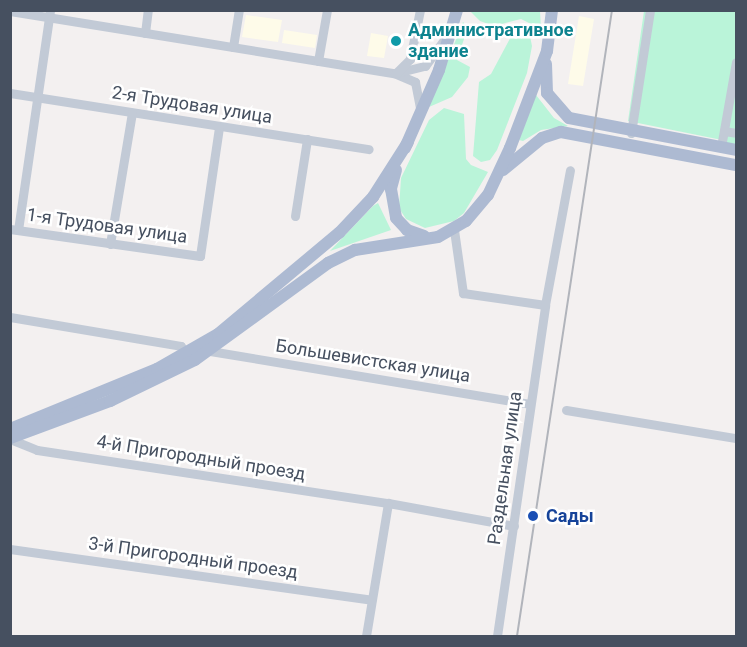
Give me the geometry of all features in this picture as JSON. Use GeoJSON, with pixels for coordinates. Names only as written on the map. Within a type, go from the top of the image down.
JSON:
{"type":"FeatureCollection","features":[{"type":"Feature","properties":{"kind":"main road"},"geometry":{"type":"LineString","coordinates":[[552,10],[546,51],[547,93],[562,114],[579,121],[722,139],[736,150]]}},
{"type":"Feature","properties":{"kind":"main road"},"geometry":{"type":"LineString","coordinates":[[431,238],[401,225],[392,206],[391,184],[421,115],[456,16]]}},
{"type":"Feature","properties":{"kind":"main road"},"geometry":{"type":"LineString","coordinates":[[10,439],[110,401],[210,351],[312,274],[355,250],[431,238],[454,230],[477,210],[500,173],[546,51]]}},
{"type":"Feature","properties":{"kind":"main road"},"geometry":{"type":"LineString","coordinates":[[500,173],[532,143],[561,132],[736,165]]}},
{"type":"Feature","properties":{"kind":"main road"},"geometry":{"type":"LineString","coordinates":[[10,429],[185,355],[254,307],[339,233],[373,197],[408,142]]}},
{"type":"Feature","properties":{"kind":"street"},"geometry":{"type":"LineString","coordinates":[[145,33],[148,10]]}},
{"type":"Feature","properties":{"kind":"street"},"geometry":{"type":"LineString","coordinates":[[233,47],[239,10]]}},
{"type":"Feature","properties":{"kind":"street"},"geometry":{"type":"LineString","coordinates":[[318,61],[327,10]]}},
{"type":"Feature","properties":{"kind":"street"},"geometry":{"type":"LineString","coordinates":[[395,73],[410,59],[420,10]]}},
{"type":"Feature","properties":{"kind":"street"},"geometry":{"type":"LineString","coordinates":[[632,127],[650,10]]}},
{"type":"Feature","properties":{"kind":"street"},"geometry":{"type":"LineString","coordinates":[[10,11],[49,14],[145,33],[395,73],[414,71],[434,59],[456,16]]}},
{"type":"Feature","properties":{"kind":"street"},"geometry":{"type":"LineString","coordinates":[[14,230],[49,14]]}},
{"type":"Feature","properties":{"kind":"street"},"geometry":{"type":"LineString","coordinates":[[722,139],[736,62]]}},
{"type":"Feature","properties":{"kind":"street"},"geometry":{"type":"LineString","coordinates":[[395,73],[415,82],[421,115]]}},
{"type":"Feature","properties":{"kind":"street","name":"2-я Трудовая улица"},"geometry":{"type":"LineString","coordinates":[[10,93],[369,149]]}},
{"type":"Feature","properties":{"kind":"street"},"geometry":{"type":"LineString","coordinates":[[110,244],[132,113]]}},
{"type":"Feature","properties":{"kind":"street","name":"1-я Трудовая улица"},"geometry":{"type":"LineString","coordinates":[[14,230],[200,256],[219,127]]}},
{"type":"Feature","properties":{"kind":"street"},"geometry":{"type":"LineString","coordinates":[[722,139],[736,133]]}},
{"type":"Feature","properties":{"kind":"street"},"geometry":{"type":"LineString","coordinates":[[295,216],[307,139]]}},
{"type":"Feature","properties":{"kind":"street","name":"Раздельная улица"},"geometry":{"type":"LineString","coordinates":[[497,636],[545,305],[570,170]]}},
{"type":"Feature","properties":{"kind":"street"},"geometry":{"type":"LineString","coordinates":[[454,230],[463,293],[545,305]]}},
{"type":"Feature","properties":{"kind":"street"},"geometry":{"type":"LineString","coordinates":[[10,317],[181,346],[185,355]]}},
{"type":"Feature","properties":{"kind":"street","name":"Большевистская улица"},"geometry":{"type":"LineString","coordinates":[[210,351],[530,404]]}},
{"type":"Feature","properties":{"kind":"street"},"geometry":{"type":"LineString","coordinates":[[566,410],[736,438]]}},
{"type":"Feature","properties":{"kind":"street","name":"4-й Пригородный проезд"},"geometry":{"type":"LineString","coordinates":[[10,439],[37,450],[388,503],[514,526]]}},
{"type":"Feature","properties":{"kind":"street"},"geometry":{"type":"LineString","coordinates":[[366,636],[388,503]]}},
{"type":"Feature","properties":{"kind":"street","name":"3-й Пригородный проезд"},"geometry":{"type":"LineString","coordinates":[[10,549],[371,600]]}},
{"type":"Feature","properties":{"kind":"shaded area"},"geometry":{"type":"Polygon","coordinates":[[[246,15],[282,20],[278,42],[242,37],[246,15]]]}},
{"type":"Feature","properties":{"kind":"shaded area"},"geometry":{"type":"Polygon","coordinates":[[[579,16],[594,19],[583,86],[568,84],[579,16]]]}},
{"type":"Feature","properties":{"kind":"shaded area"},"geometry":{"type":"Polygon","coordinates":[[[284,30],[317,35],[315,48],[282,43],[284,30]]]}},
{"type":"Feature","properties":{"kind":"shaded area"},"geometry":{"type":"Polygon","coordinates":[[[371,33],[388,36],[384,58],[367,56],[371,33]]]}},
{"type":"Feature","properties":{"kind":"green space"},"geometry":{"type":"Polygon","coordinates":[[[470,11],[540,11],[541,29],[521,19],[494,26],[480,21],[470,11]]]}},
{"type":"Feature","properties":{"kind":"green space"},"geometry":{"type":"Polygon","coordinates":[[[644,11],[736,11],[736,150],[722,140],[628,121],[644,11]]]}},
{"type":"Feature","properties":{"kind":"green space"},"geometry":{"type":"Polygon","coordinates":[[[463,22],[468,27],[457,60],[470,67],[468,77],[452,97],[429,107],[463,22]]]}},
{"type":"Feature","properties":{"kind":"green space"},"geometry":{"type":"Polygon","coordinates":[[[515,29],[523,29],[530,36],[532,46],[527,73],[497,150],[490,160],[481,162],[473,156],[479,82],[491,74],[515,29]]]}},
{"type":"Feature","properties":{"kind":"green space"},"geometry":{"type":"Polygon","coordinates":[[[536,95],[554,118],[568,126],[541,130],[523,141],[519,140],[536,95]]]}},
{"type":"Feature","properties":{"kind":"green space"},"geometry":{"type":"Polygon","coordinates":[[[444,108],[464,114],[466,159],[471,165],[488,172],[464,213],[454,221],[425,228],[406,219],[399,208],[401,178],[429,120],[444,108]]]}},
{"type":"Feature","properties":{"kind":"green space"},"geometry":{"type":"Polygon","coordinates":[[[378,203],[391,230],[330,251],[373,206],[378,203]]]}},
{"type":"Feature","properties":{"kind":"railway"},"geometry":{"type":"LineString","coordinates":[[517,636],[612,10]]}},
{"type":"Feature","properties":{"kind":"place","name":"Административное здание"},"geometry":{"type":"Point","coordinates":[396,41]}},
{"type":"Feature","properties":{"kind":"place","name":"Сады"},"geometry":{"type":"Point","coordinates":[533,516]}}]}
